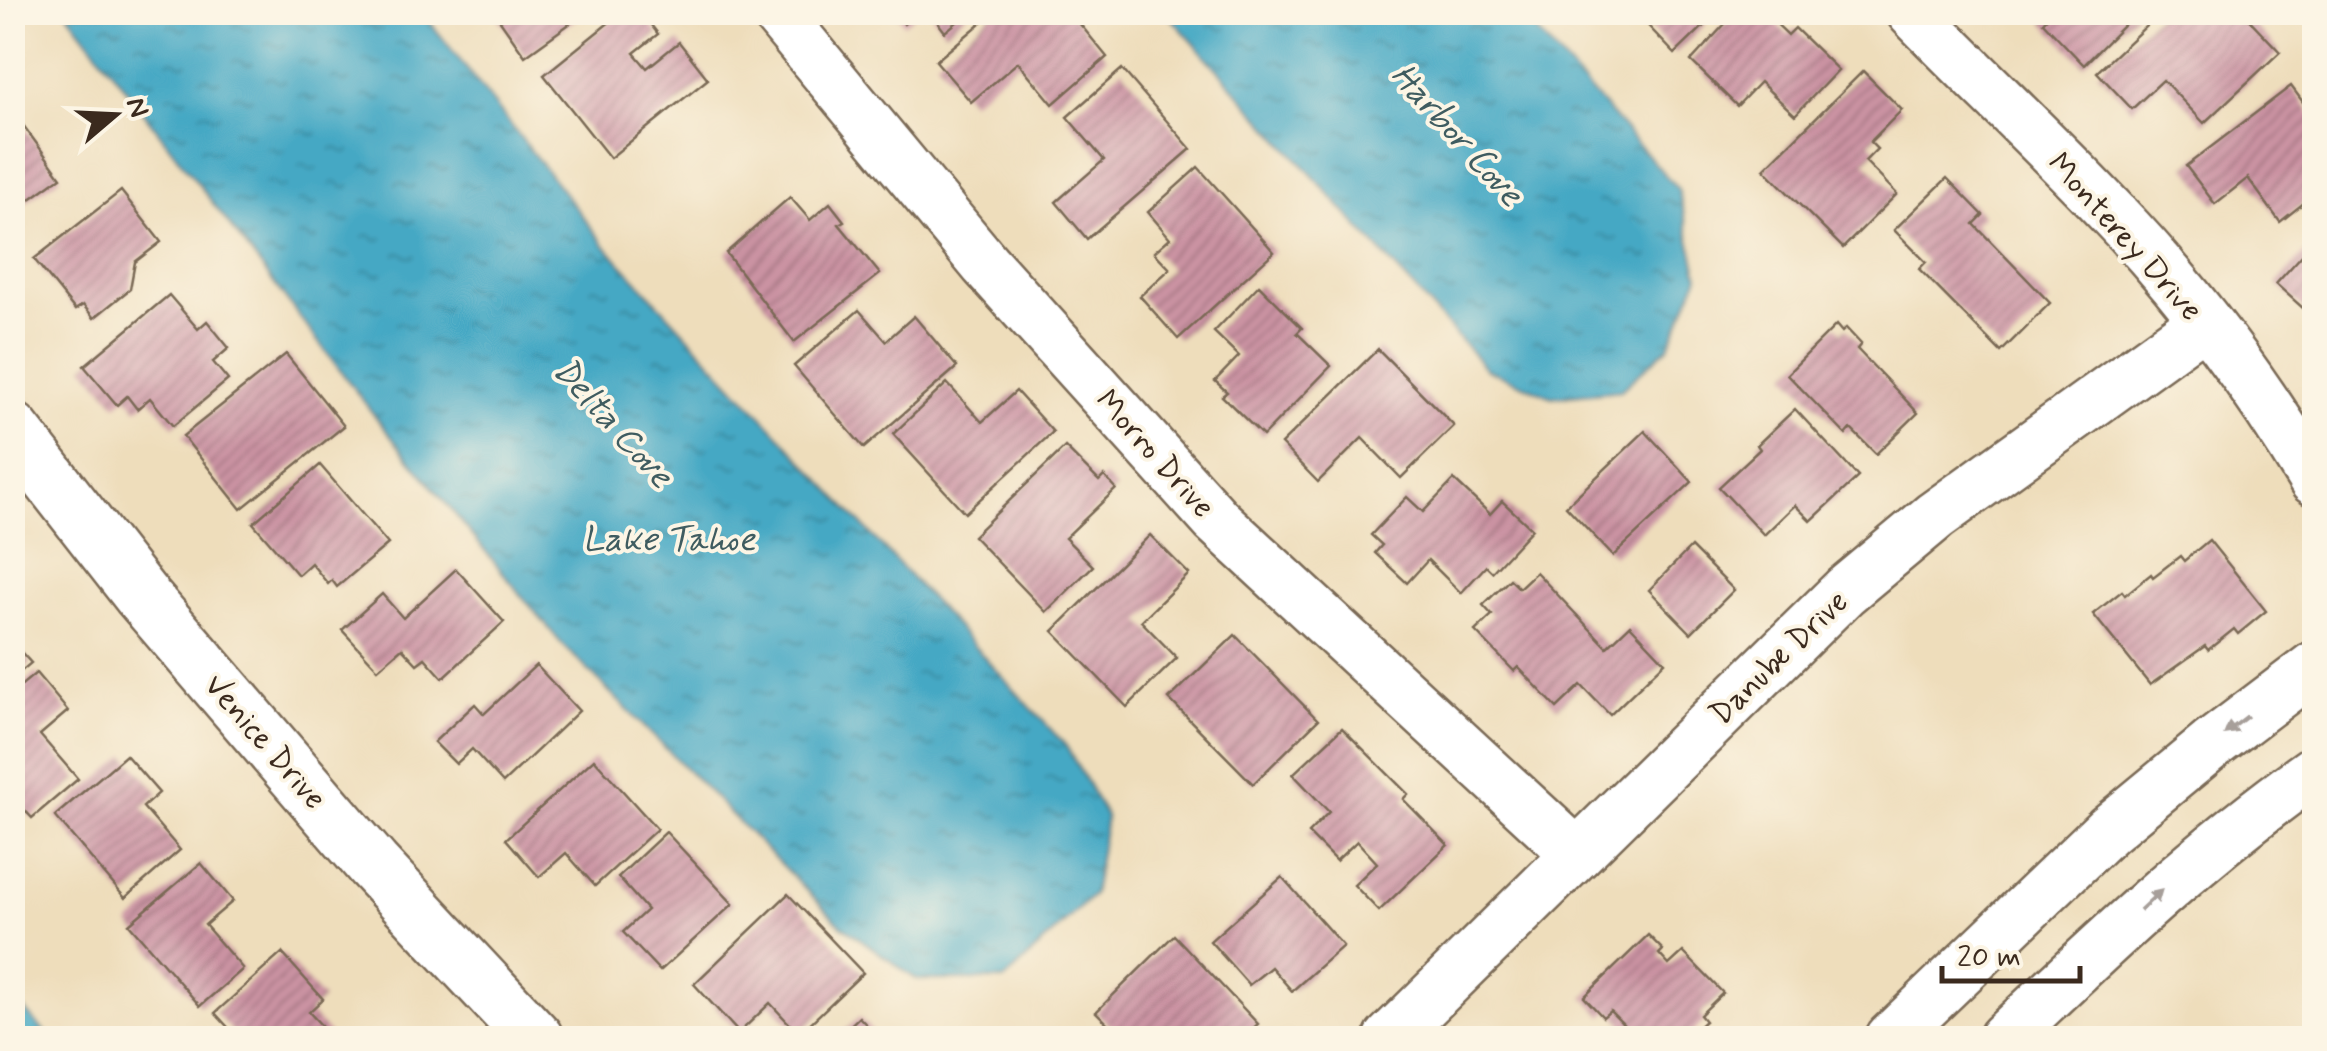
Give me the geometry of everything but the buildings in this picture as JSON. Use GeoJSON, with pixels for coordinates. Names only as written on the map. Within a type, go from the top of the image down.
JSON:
{"type":"FeatureCollection","features":[{"type":"Feature","properties":{"kind":"street","name":"Morro Drive"},"geometry":{"type":"LineString","coordinates":[[776,12],[985,264],[1216,520],[1577,854]]}},
{"type":"Feature","properties":{"kind":"street","name":"Monterey Drive"},"geometry":{"type":"LineString","coordinates":[[1912,12],[2113,214],[2205,321],[2280,424],[2314,480]]}},
{"type":"Feature","properties":{"kind":"street","name":"Danube Drive"},"geometry":{"type":"LineString","coordinates":[[1390,1038],[1845,591],[1935,516],[2205,321]]}},
{"type":"Feature","properties":{"kind":"street","name":"Venice Drive"},"geometry":{"type":"LineString","coordinates":[[12,430],[142,595],[373,865],[535,1038]]}},
{"type":"Feature","properties":{"kind":"street"},"geometry":{"type":"LineString","coordinates":[[1891,1038],[2108,830],[2314,667]]}},
{"type":"Feature","properties":{"kind":"street"},"geometry":{"type":"LineString","coordinates":[[2004,1038],[2159,892],[2245,820],[2314,771]]}},
{"type":"Feature","properties":{"kind":"water","name":"Lake Tahoe"},"geometry":{"type":"Polygon","coordinates":[[[68,13],[423,13],[608,249],[1066,746],[1106,817],[1093,895],[1005,980],[917,980],[841,925],[560,642],[384,428],[68,13]]]}},
{"type":"Feature","properties":{"kind":"water","name":"Harbor Cove"},"geometry":{"type":"Polygon","coordinates":[[[1167,13],[1520,13],[1678,189],[1699,276],[1669,346],[1621,390],[1552,397],[1486,369],[1167,13]]]}},
{"type":"Feature","properties":{"kind":"water"},"geometry":{"type":"Polygon","coordinates":[[[13,998],[50,1038],[13,1038],[13,998]]]}},
{"type":"Feature","properties":{"kind":"water label","name":"Delta Cove"},"geometry":{"type":"Point","coordinates":[614,422]}}]}
